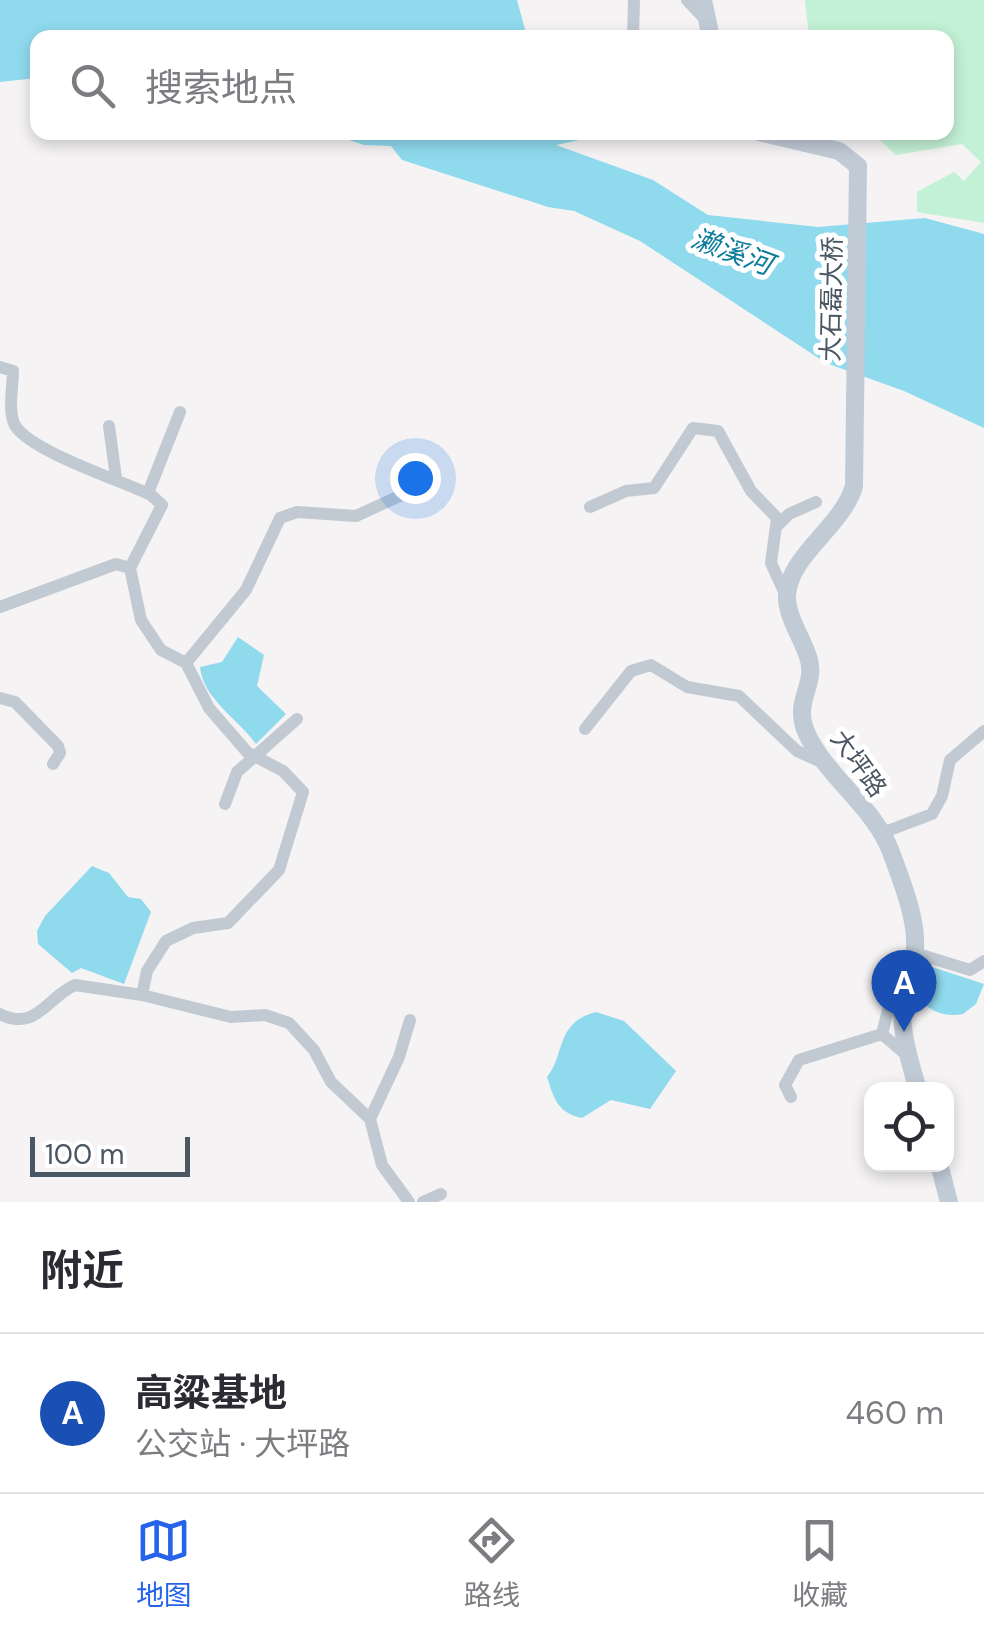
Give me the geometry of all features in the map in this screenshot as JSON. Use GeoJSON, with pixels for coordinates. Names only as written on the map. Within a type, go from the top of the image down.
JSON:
{"type":"FeatureCollection","features":[{"type":"Feature","properties":{"kind":"main road"},"geometry":{"type":"LineString","coordinates":[[703,0],[709,29]]}},
{"type":"Feature","properties":{"kind":"main road","name":"大石磊大桥"},"geometry":{"type":"LineString","coordinates":[[787,598],[796,571],[848,506],[854,486],[859,177],[850,156],[789,140]]}},
{"type":"Feature","properties":{"kind":"main road","name":"大坪路"},"geometry":{"type":"LineString","coordinates":[[787,598],[810,662],[810,676],[799,706],[807,734],[882,833],[902,890],[915,952],[907,977],[903,1015],[916,1082]]}},
{"type":"Feature","properties":{"kind":"main road"},"geometry":{"type":"LineString","coordinates":[[941,1172],[949,1202]]}},
{"type":"Feature","properties":{"kind":"street"},"geometry":{"type":"LineString","coordinates":[[633,30],[634,0]]}},
{"type":"Feature","properties":{"kind":"street"},"geometry":{"type":"LineString","coordinates":[[687,0],[709,29]]}},
{"type":"Feature","properties":{"kind":"street"},"geometry":{"type":"LineString","coordinates":[[0,367],[13,372],[12,417],[17,428],[53,452],[148,493],[162,505],[160,516],[130,568],[141,620],[161,650],[186,663],[219,721],[254,756],[283,771],[303,792],[286,859],[228,924],[193,928],[166,941],[147,972],[142,995]]}},
{"type":"Feature","properties":{"kind":"street"},"geometry":{"type":"LineString","coordinates":[[148,493],[180,412]]}},
{"type":"Feature","properties":{"kind":"street"},"geometry":{"type":"LineString","coordinates":[[110,426],[116,478]]}},
{"type":"Feature","properties":{"kind":"street"},"geometry":{"type":"LineString","coordinates":[[590,507],[626,490],[654,488],[687,435],[701,427],[724,437],[744,480],[778,525]]}},
{"type":"Feature","properties":{"kind":"street"},"geometry":{"type":"LineString","coordinates":[[186,663],[246,590],[280,518],[297,512],[356,516],[404,494]]}},
{"type":"Feature","properties":{"kind":"street"},"geometry":{"type":"LineString","coordinates":[[787,598],[771,562],[778,525],[789,514],[816,502]]}},
{"type":"Feature","properties":{"kind":"street"},"geometry":{"type":"LineString","coordinates":[[0,607],[116,564],[130,568]]}},
{"type":"Feature","properties":{"kind":"street"},"geometry":{"type":"LineString","coordinates":[[585,729],[631,671],[651,664],[687,687],[739,696],[797,751],[829,765]]}},
{"type":"Feature","properties":{"kind":"street"},"geometry":{"type":"LineString","coordinates":[[0,698],[15,702],[58,746],[60,753],[53,764]]}},
{"type":"Feature","properties":{"kind":"street"},"geometry":{"type":"LineString","coordinates":[[226,804],[237,772],[297,720]]}},
{"type":"Feature","properties":{"kind":"street"},"geometry":{"type":"LineString","coordinates":[[882,833],[932,814],[942,796],[950,760],[984,732]]}},
{"type":"Feature","properties":{"kind":"street"},"geometry":{"type":"LineString","coordinates":[[915,952],[970,970],[984,961]]}},
{"type":"Feature","properties":{"kind":"street"},"geometry":{"type":"LineString","coordinates":[[882,1034],[892,998],[907,977]]}},
{"type":"Feature","properties":{"kind":"street"},"geometry":{"type":"LineString","coordinates":[[0,1014],[21,1021],[32,1018],[76,985],[142,995],[217,1015],[265,1015],[289,1022],[314,1050],[331,1082],[370,1119],[382,1165],[410,1202]]}},
{"type":"Feature","properties":{"kind":"street"},"geometry":{"type":"LineString","coordinates":[[370,1119],[399,1057],[410,1020]]}},
{"type":"Feature","properties":{"kind":"street"},"geometry":{"type":"LineString","coordinates":[[882,1034],[910,1058]]}},
{"type":"Feature","properties":{"kind":"street"},"geometry":{"type":"LineString","coordinates":[[791,1097],[784,1085],[799,1060],[882,1034]]}},
{"type":"Feature","properties":{"kind":"street"},"geometry":{"type":"LineString","coordinates":[[424,1202],[441,1194]]}},
{"type":"Feature","properties":{"kind":"green space"},"geometry":{"type":"Polygon","coordinates":[[[805,0],[984,0],[984,223],[917,212],[917,192],[954,172],[964,181],[981,162],[962,144],[896,155],[880,140],[954,140],[954,30],[808,30],[805,0]]]}},
{"type":"Feature","properties":{"kind":"water"},"geometry":{"type":"Polygon","coordinates":[[[0,0],[517,0],[525,30],[30,30],[30,79],[0,82],[0,0]]]}},
{"type":"Feature","properties":{"kind":"water","name":"濑溪河"},"geometry":{"type":"Polygon","coordinates":[[[349,140],[580,140],[556,145],[653,180],[708,215],[818,227],[925,218],[984,234],[984,428],[904,391],[826,363],[640,241],[574,211],[548,207],[402,160],[391,146],[349,140]]]}},
{"type":"Feature","properties":{"kind":"water"},"geometry":{"type":"Polygon","coordinates":[[[238,637],[264,655],[257,686],[286,714],[256,744],[215,699],[200,667],[222,662],[238,637]]]}},
{"type":"Feature","properties":{"kind":"water"},"geometry":{"type":"Polygon","coordinates":[[[92,866],[109,873],[128,897],[141,899],[151,912],[124,984],[81,968],[72,973],[38,944],[37,931],[45,916],[92,866]]]}},
{"type":"Feature","properties":{"kind":"water"},"geometry":{"type":"Polygon","coordinates":[[[920,963],[984,984],[976,1004],[963,1014],[931,1009],[918,994],[916,974],[920,963]]]}},
{"type":"Feature","properties":{"kind":"water"},"geometry":{"type":"Polygon","coordinates":[[[596,1012],[624,1021],[676,1071],[650,1109],[611,1100],[582,1118],[567,1113],[555,1098],[547,1077],[567,1031],[596,1012]]]}},
{"type":"Feature","properties":{"kind":"place","name":"高粱基地"},"geometry":{"type":"Point","coordinates":[904,1032]}}]}
